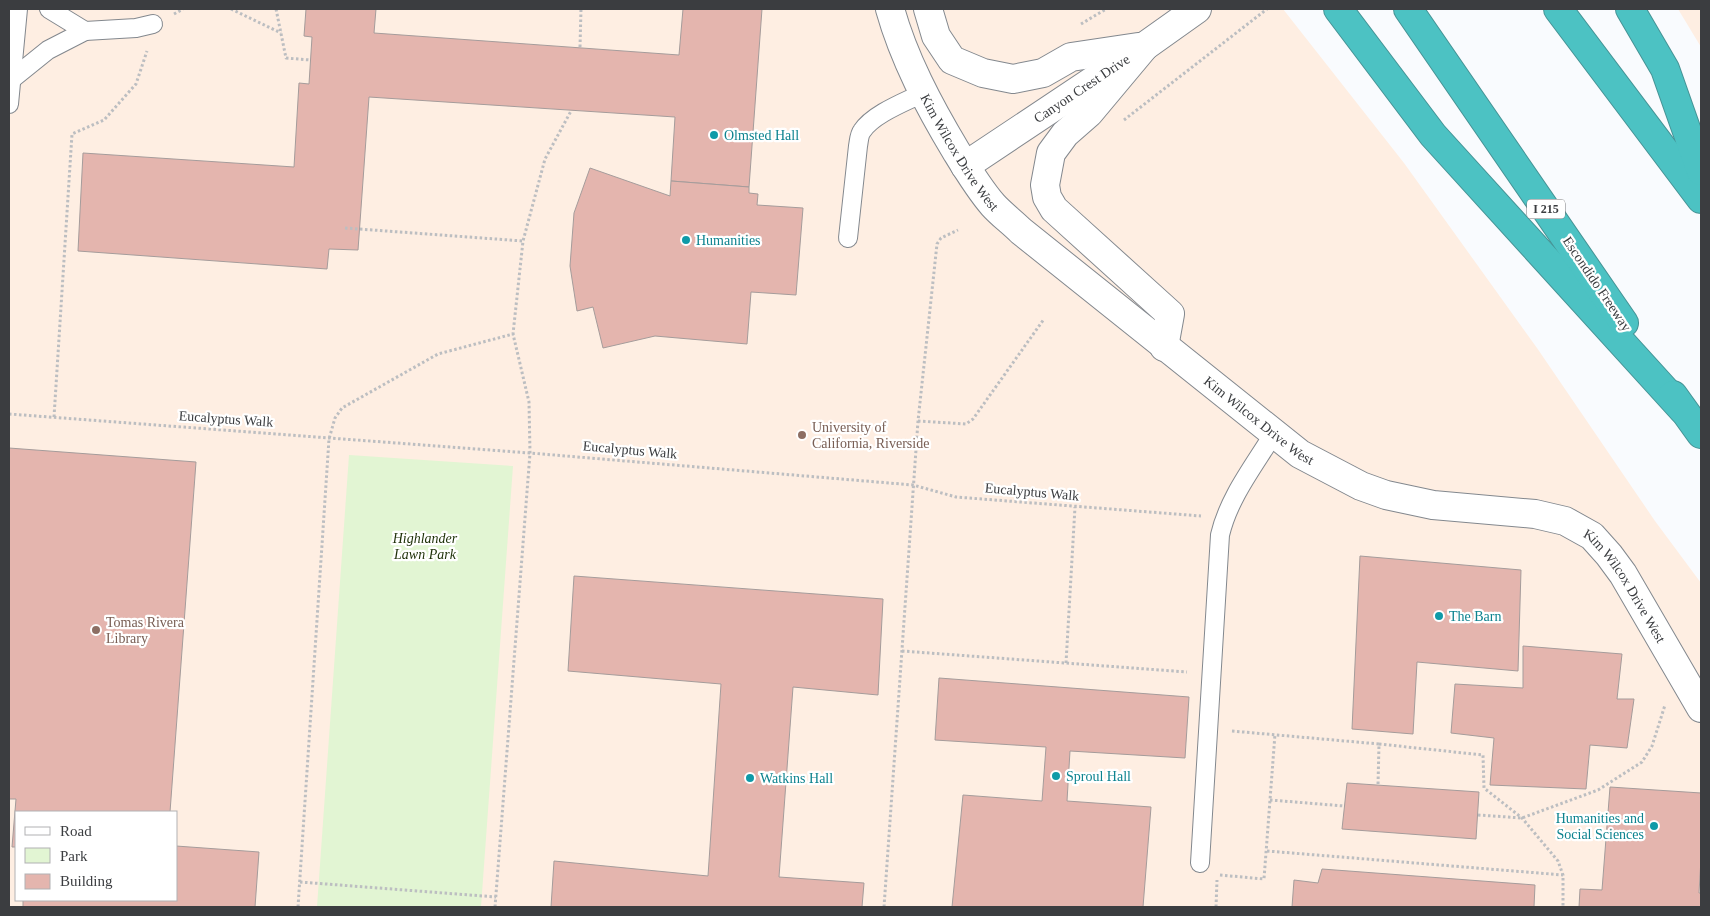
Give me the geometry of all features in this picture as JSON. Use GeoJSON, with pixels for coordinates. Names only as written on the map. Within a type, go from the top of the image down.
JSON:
{"type":"FeatureCollection","features":[{"type":"Feature","properties":{"kind":"highway"},"geometry":{"type":"LineString","coordinates":[[1338,9],[1433,134],[1684,410]]}},
{"type":"Feature","properties":{"kind":"highway","name":"Escondido Freeway"},"geometry":{"type":"LineString","coordinates":[[1408,9],[1701,434]]}},
{"type":"Feature","properties":{"kind":"highway"},"geometry":{"type":"LineString","coordinates":[[1558,9],[1701,199]]}},
{"type":"Feature","properties":{"kind":"highway"},"geometry":{"type":"LineString","coordinates":[[1630,9],[1665,69],[1701,171]]}},
{"type":"Feature","properties":{"kind":"street","name":"Kim Wilcox Drive West"},"geometry":{"type":"LineString","coordinates":[[890,9],[896,32],[923,93],[965,166],[993,205],[1007,218],[1164,347],[1300,454],[1361,486],[1386,495],[1433,505],[1535,514],[1565,521],[1592,536],[1623,574],[1701,708]]}},
{"type":"Feature","properties":{"kind":"street"},"geometry":{"type":"LineString","coordinates":[[928,9],[936,36],[952,60],[983,73],[1013,79],[1043,73],[1071,57],[1145,46]]}},
{"type":"Feature","properties":{"kind":"street","name":"Canyon Crest Drive"},"geometry":{"type":"LineString","coordinates":[[965,166],[1197,9]]}},
{"type":"Feature","properties":{"kind":"street"},"geometry":{"type":"LineString","coordinates":[[1145,46],[1089,114],[1065,134],[1052,153],[1045,185],[1047,197],[1054,209],[1170,314],[1164,347]]}},
{"type":"Feature","properties":{"kind":"lane"},"geometry":{"type":"LineString","coordinates":[[9,104],[18,9]]}},
{"type":"Feature","properties":{"kind":"lane"},"geometry":{"type":"LineString","coordinates":[[49,9],[85,31]]}},
{"type":"Feature","properties":{"kind":"lane"},"geometry":{"type":"LineString","coordinates":[[12,79],[48,50],[85,31],[136,28],[154,24]]}},
{"type":"Feature","properties":{"kind":"lane"},"geometry":{"type":"LineString","coordinates":[[848,238],[861,132],[868,124],[883,114],[923,93]]}},
{"type":"Feature","properties":{"kind":"lane"},"geometry":{"type":"LineString","coordinates":[[1200,864],[1220,535],[1224,517],[1236,493],[1274,433]]}},
{"type":"Feature","properties":{"kind":"path"},"geometry":{"type":"LineString","coordinates":[[231,9],[281,33]]}},
{"type":"Feature","properties":{"kind":"path"},"geometry":{"type":"LineString","coordinates":[[276,9],[286,58],[310,60]]}},
{"type":"Feature","properties":{"kind":"path"},"geometry":{"type":"LineString","coordinates":[[580,47],[581,9]]}},
{"type":"Feature","properties":{"kind":"path"},"geometry":{"type":"LineString","coordinates":[[1120,124],[1267,9]]}},
{"type":"Feature","properties":{"kind":"path"},"geometry":{"type":"LineString","coordinates":[[54,417],[72,134],[104,120],[136,84],[155,31],[154,24]]}},
{"type":"Feature","properties":{"kind":"path"},"geometry":{"type":"LineString","coordinates":[[495,907],[530,453],[529,402],[513,334],[523,241],[545,159],[571,111]]}},
{"type":"Feature","properties":{"kind":"path"},"geometry":{"type":"LineString","coordinates":[[345,228],[523,241]]}},
{"type":"Feature","properties":{"kind":"path"},"geometry":{"type":"LineString","coordinates":[[884,907],[918,421],[937,244],[941,238],[958,230]]}},
{"type":"Feature","properties":{"kind":"path"},"geometry":{"type":"LineString","coordinates":[[918,421],[966,424],[972,420],[1044,319]]}},
{"type":"Feature","properties":{"kind":"path"},"geometry":{"type":"LineString","coordinates":[[298,907],[329,439],[335,418],[342,408],[438,354],[513,334]]}},
{"type":"Feature","properties":{"kind":"path","name":"Eucalyptus Walk"},"geometry":{"type":"LineString","coordinates":[[9,414],[530,453],[913,485],[956,497],[1202,516]]}},
{"type":"Feature","properties":{"kind":"path"},"geometry":{"type":"LineString","coordinates":[[1066,663],[1075,507]]}},
{"type":"Feature","properties":{"kind":"path"},"geometry":{"type":"LineString","coordinates":[[902,651],[1211,673]]}},
{"type":"Feature","properties":{"kind":"path"},"geometry":{"type":"LineString","coordinates":[[1478,815],[1522,818],[1598,790],[1642,762],[1652,746],[1665,704]]}},
{"type":"Feature","properties":{"kind":"path"},"geometry":{"type":"LineString","coordinates":[[1216,907],[1217,874],[1264,879],[1275,734],[1483,755],[1484,788],[1522,818],[1558,861],[1563,875],[1563,907]]}},
{"type":"Feature","properties":{"kind":"path"},"geometry":{"type":"LineString","coordinates":[[1378,785],[1379,744]]}},
{"type":"Feature","properties":{"kind":"path"},"geometry":{"type":"LineString","coordinates":[[1270,800],[1344,806]]}},
{"type":"Feature","properties":{"kind":"path"},"geometry":{"type":"LineString","coordinates":[[1267,851],[1563,875]]}},
{"type":"Feature","properties":{"kind":"path"},"geometry":{"type":"LineString","coordinates":[[300,882],[496,897]]}},
{"type":"Feature","properties":{"kind":"shaded area","name":"University of California, Riverside"},"geometry":{"type":"Polygon","coordinates":[[[9,9],[1283,9],[1404,163],[1537,348],[1655,521],[1701,583],[1701,907],[9,907],[9,9]]]}},
{"type":"Feature","properties":{"kind":"shaded area"},"geometry":{"type":"Polygon","coordinates":[[[1678,9],[1701,9],[1701,47],[1678,9]]]}},
{"type":"Feature","properties":{"kind":"green space","name":"Highlander Lawn Park"},"geometry":{"type":"Polygon","coordinates":[[[349,455],[513,466],[481,907],[317,907],[349,455]]]}},
{"type":"Feature","properties":{"kind":"building","name":"Olmsted Hall"},"geometry":{"type":"Polygon","coordinates":[[[306,9],[376,9],[374,33],[679,55],[683,9],[762,9],[749,187],[671,181],[675,117],[369,97],[358,250],[329,249],[327,269],[78,251],[83,153],[294,167],[299,83],[309,84],[312,37],[304,36],[306,9]]]}},
{"type":"Feature","properties":{"kind":"building","name":"Humanities"},"geometry":{"type":"Polygon","coordinates":[[[590,168],[670,196],[671,181],[749,187],[749,193],[758,194],[757,205],[803,208],[796,295],[751,292],[747,344],[655,336],[603,348],[593,307],[577,311],[570,266],[574,213],[590,168]]]}},
{"type":"Feature","properties":{"kind":"building","name":"Tomas Rivera Library"},"geometry":{"type":"Polygon","coordinates":[[[9,448],[196,462],[170,811],[15,811],[16,799],[9,799],[9,448]]]}},
{"type":"Feature","properties":{"kind":"building","name":"The Barn"},"geometry":{"type":"Polygon","coordinates":[[[1360,556],[1521,570],[1518,671],[1417,662],[1413,734],[1352,729],[1360,556]]]}},
{"type":"Feature","properties":{"kind":"building","name":"Watkins Hall"},"geometry":{"type":"Polygon","coordinates":[[[574,576],[883,599],[878,695],[793,687],[779,877],[864,883],[862,907],[551,907],[554,861],[708,876],[721,684],[568,671],[574,576]]]}},
{"type":"Feature","properties":{"kind":"building"},"geometry":{"type":"Polygon","coordinates":[[[1523,646],[1622,654],[1617,699],[1634,699],[1627,748],[1590,745],[1586,789],[1490,785],[1494,738],[1451,733],[1455,684],[1523,688],[1523,646]]]}},
{"type":"Feature","properties":{"kind":"building","name":"Sproul Hall"},"geometry":{"type":"Polygon","coordinates":[[[939,678],[1189,697],[1185,758],[1070,751],[1067,801],[1151,807],[1143,907],[952,907],[963,795],[1042,801],[1046,747],[935,740],[939,678]]]}},
{"type":"Feature","properties":{"kind":"building"},"geometry":{"type":"Polygon","coordinates":[[[1347,783],[1479,792],[1476,839],[1342,829],[1347,783]]]}},
{"type":"Feature","properties":{"kind":"building","name":"Humanities and Social Sciences"},"geometry":{"type":"Polygon","coordinates":[[[1610,787],[1701,793],[1699,893],[1701,893],[1701,907],[1579,907],[1580,889],[1602,890],[1610,787]]]}},
{"type":"Feature","properties":{"kind":"building","name":"Tomas Rivera Library"},"geometry":{"type":"Polygon","coordinates":[[[15,811],[15,847],[12,847],[15,811]]]}},
{"type":"Feature","properties":{"kind":"building"},"geometry":{"type":"Polygon","coordinates":[[[178,846],[259,852],[255,907],[23,907],[23,901],[178,901],[178,846]]]}},
{"type":"Feature","properties":{"kind":"building"},"geometry":{"type":"Polygon","coordinates":[[[1322,869],[1535,885],[1534,907],[1292,907],[1294,880],[1318,883],[1322,869]]]}},
{"type":"Feature","properties":{"kind":"place","name":"Olmsted Hall"},"geometry":{"type":"Point","coordinates":[714,135]}},
{"type":"Feature","properties":{"kind":"place","name":"Humanities"},"geometry":{"type":"Point","coordinates":[686,240]}},
{"type":"Feature","properties":{"kind":"place","name":"University of California, Riverside"},"geometry":{"type":"Point","coordinates":[802,435]}},
{"type":"Feature","properties":{"kind":"place","name":"The Barn"},"geometry":{"type":"Point","coordinates":[1439,616]}},
{"type":"Feature","properties":{"kind":"place","name":"Tomas Rivera Library"},"geometry":{"type":"Point","coordinates":[96,630]}},
{"type":"Feature","properties":{"kind":"place","name":"Sproul Hall"},"geometry":{"type":"Point","coordinates":[1056,776]}},
{"type":"Feature","properties":{"kind":"place","name":"Watkins Hall"},"geometry":{"type":"Point","coordinates":[750,778]}},
{"type":"Feature","properties":{"kind":"place","name":"Humanities and Social Sciences"},"geometry":{"type":"Point","coordinates":[1654,826]}}]}
